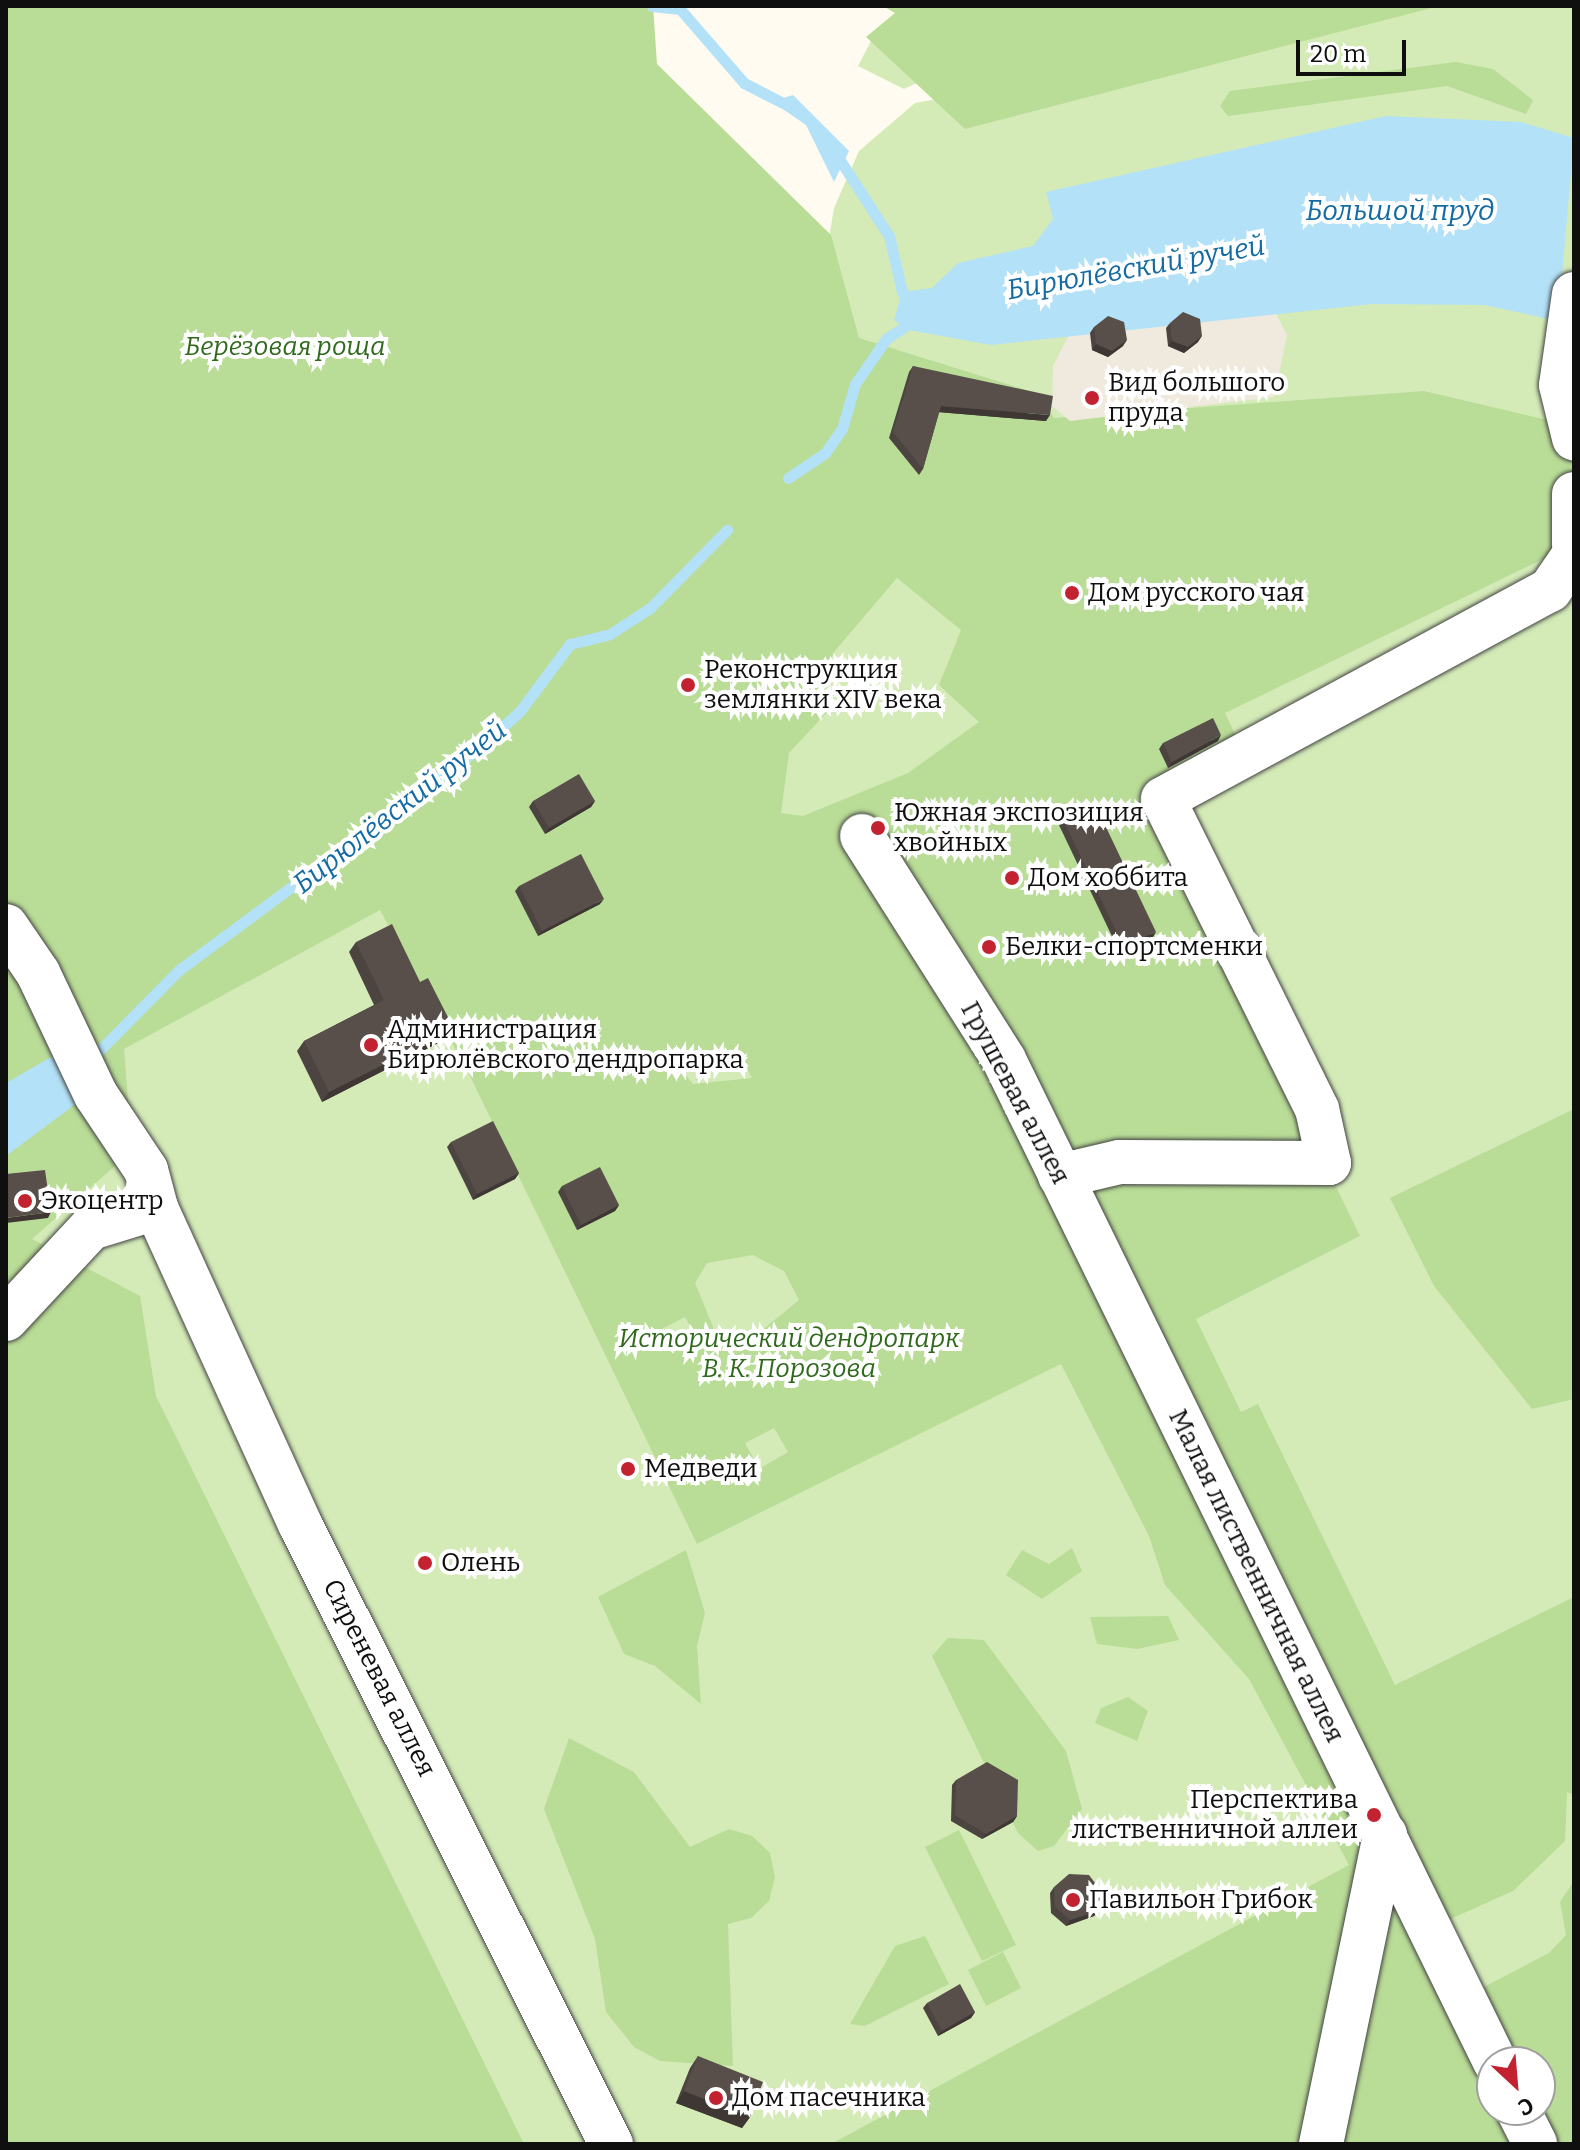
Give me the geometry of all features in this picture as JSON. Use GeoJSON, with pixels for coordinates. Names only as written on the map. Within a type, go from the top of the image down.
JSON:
{"type":"FeatureCollection","features":[{"type":"Feature","properties":{"kind":"lane"},"geometry":{"type":"LineString","coordinates":[[1574,294],[1561,385],[1574,438]]}},
{"type":"Feature","properties":{"kind":"lane"},"geometry":{"type":"LineString","coordinates":[[1574,494],[1574,545]]}},
{"type":"Feature","properties":{"kind":"lane"},"geometry":{"type":"LineString","coordinates":[[1060,1176],[1119,1162],[1329,1163],[1317,1109],[1163,799],[1550,590],[1574,555]]}},
{"type":"Feature","properties":{"kind":"lane","name":"Грушевая аллея"},"geometry":{"type":"LineString","coordinates":[[862,836],[1004,1060],[1128,1316]]}},
{"type":"Feature","properties":{"kind":"lane","name":"Сиреневая аллея"},"geometry":{"type":"LineString","coordinates":[[6,926],[38,973],[96,1095],[146,1170],[156,1208],[183,1258],[300,1524],[611,2144]]}},
{"type":"Feature","properties":{"kind":"lane"},"geometry":{"type":"LineString","coordinates":[[6,1319],[91,1228],[156,1208]]}},
{"type":"Feature","properties":{"kind":"lane"},"geometry":{"type":"LineString","coordinates":[[91,1228],[183,1258]]}},
{"type":"Feature","properties":{"kind":"lane","name":"Малая лиственничная аллея"},"geometry":{"type":"LineString","coordinates":[[1128,1316],[1487,2046]]}},
{"type":"Feature","properties":{"kind":"lane"},"geometry":{"type":"LineString","coordinates":[[1321,2144],[1385,1835]]}},
{"type":"Feature","properties":{"kind":"lane"},"geometry":{"type":"LineString","coordinates":[[1526,2126],[1535,2144]]}},
{"type":"Feature","properties":{"kind":"green space","name":"Берёзовая роща"},"geometry":{"type":"Polygon","coordinates":[[[6,6],[653,6],[657,64],[831,235],[859,338],[1039,394],[1054,418],[1424,391],[1568,425],[1574,393],[1574,544],[1225,713],[1245,755],[1149,802],[1360,1236],[1196,1319],[1241,1412],[1258,1404],[1395,1685],[1574,1597],[1574,1795],[1567,1792],[1565,1841],[1513,1891],[1446,1921],[1482,1988],[1549,1953],[1566,1935],[1560,1902],[1574,1881],[1574,2144],[831,2144],[1349,1865],[1249,1679],[1165,1585],[1149,1536],[1061,1364],[697,1544],[471,1078],[380,910],[124,1049],[132,1151],[32,1239],[140,1296],[156,1396],[524,2144],[6,2144],[6,6]],[[897,578],[834,652],[821,680],[829,710],[789,753],[781,813],[803,816],[908,773],[979,722],[939,685],[961,630],[897,578]],[[689,1060],[681,1069],[693,1084],[752,1078],[743,1061],[689,1060]],[[753,1255],[707,1263],[695,1283],[718,1339],[739,1349],[799,1300],[784,1271],[753,1255]],[[685,1317],[660,1330],[670,1349],[695,1336],[685,1317]],[[774,1428],[745,1443],[759,1469],[788,1452],[774,1428]]]}},
{"type":"Feature","properties":{"kind":"green space"},"geometry":{"type":"Polygon","coordinates":[[[883,6],[1439,6],[965,129],[866,37],[895,13],[883,6]]]}},
{"type":"Feature","properties":{"kind":"green space","name":"Исторический дендропарк В. К. Порозова"},"geometry":{"type":"Polygon","coordinates":[[[1227,6],[1574,6],[1574,2144],[6,2144],[6,1001],[825,262],[834,208],[859,151],[915,103],[966,94],[1227,6]]]}},
{"type":"Feature","properties":{"kind":"green space"},"geometry":{"type":"Polygon","coordinates":[[[871,41],[938,73],[904,89],[858,66],[871,41]]]}},
{"type":"Feature","properties":{"kind":"green space"},"geometry":{"type":"Polygon","coordinates":[[[1456,62],[1493,69],[1533,100],[1526,114],[1447,86],[1228,116],[1220,106],[1230,91],[1456,62]]]}},
{"type":"Feature","properties":{"kind":"green space"},"geometry":{"type":"Polygon","coordinates":[[[1574,1109],[1574,1399],[1532,1409],[1434,1286],[1390,1198],[1574,1109]]]}},
{"type":"Feature","properties":{"kind":"green space"},"geometry":{"type":"Polygon","coordinates":[[[1072,1548],[1082,1571],[1042,1599],[1006,1575],[1022,1550],[1049,1564],[1072,1548]]]}},
{"type":"Feature","properties":{"kind":"green space"},"geometry":{"type":"Polygon","coordinates":[[[686,1550],[705,1613],[697,1646],[701,1704],[655,1666],[624,1654],[598,1597],[686,1550]]]}},
{"type":"Feature","properties":{"kind":"green space"},"geometry":{"type":"Polygon","coordinates":[[[1168,1616],[1179,1640],[1137,1649],[1097,1644],[1090,1617],[1168,1616]]]}},
{"type":"Feature","properties":{"kind":"green space"},"geometry":{"type":"Polygon","coordinates":[[[948,1638],[984,1640],[1066,1751],[1082,1809],[1054,1846],[1038,1851],[1018,1833],[932,1656],[948,1638]]]}},
{"type":"Feature","properties":{"kind":"green space"},"geometry":{"type":"Polygon","coordinates":[[[1128,1697],[1148,1711],[1137,1741],[1095,1723],[1101,1708],[1128,1697]]]}},
{"type":"Feature","properties":{"kind":"green space"},"geometry":{"type":"Polygon","coordinates":[[[569,1738],[634,1772],[690,1847],[729,1829],[752,1836],[770,1853],[775,1877],[769,1901],[751,1918],[728,1924],[733,2066],[660,2061],[634,2047],[606,2012],[595,1939],[544,1809],[569,1738]]]}},
{"type":"Feature","properties":{"kind":"green space"},"geometry":{"type":"Polygon","coordinates":[[[959,1830],[1016,1945],[982,1961],[925,1847],[959,1830]]]}},
{"type":"Feature","properties":{"kind":"green space"},"geometry":{"type":"Polygon","coordinates":[[[925,1936],[949,1984],[865,2026],[850,2024],[895,1946],[925,1936]]]}},
{"type":"Feature","properties":{"kind":"green space"},"geometry":{"type":"Polygon","coordinates":[[[1003,1952],[1021,1988],[986,2006],[968,1970],[1003,1952]]]}},
{"type":"Feature","properties":{"kind":"shaded area"},"geometry":{"type":"Polygon","coordinates":[[[1270,302],[1287,335],[1274,397],[1070,421],[1052,406],[1053,366],[1076,321],[1270,302]]]}},
{"type":"Feature","properties":{"kind":"water"},"geometry":{"type":"Polygon","coordinates":[[[793,95],[849,151],[834,182],[806,125],[780,107],[780,99],[793,95]]]}},
{"type":"Feature","properties":{"kind":"water","name":"Большой пруд"},"geometry":{"type":"Polygon","coordinates":[[[1386,116],[1521,122],[1574,138],[1558,321],[1484,305],[1372,304],[991,345],[909,330],[894,320],[902,292],[932,288],[958,263],[1033,246],[1053,219],[1046,192],[1386,116]]]}},
{"type":"Feature","properties":{"kind":"water"},"geometry":{"type":"Polygon","coordinates":[[[58,1053],[77,1103],[6,1156],[6,1083],[58,1053]]]}},
{"type":"Feature","properties":{"kind":"building"},"geometry":{"type":"Polygon","coordinates":[[[1183,312],[1200,319],[1202,336],[1188,347],[1172,341],[1170,323],[1183,312]]]}},
{"type":"Feature","properties":{"kind":"building"},"geometry":{"type":"Polygon","coordinates":[[[1108,316],[1124,322],[1127,340],[1112,351],[1096,344],[1094,327],[1108,316]]]}},
{"type":"Feature","properties":{"kind":"building"},"geometry":{"type":"Polygon","coordinates":[[[913,366],[1053,396],[1050,415],[941,406],[923,469],[893,432],[913,366]]]}},
{"type":"Feature","properties":{"kind":"building"},"geometry":{"type":"Polygon","coordinates":[[[1213,718],[1221,735],[1172,762],[1163,743],[1213,718]]]}},
{"type":"Feature","properties":{"kind":"building"},"geometry":{"type":"Polygon","coordinates":[[[579,774],[595,801],[549,828],[533,801],[579,774]]]}},
{"type":"Feature","properties":{"kind":"building"},"geometry":{"type":"Polygon","coordinates":[[[1094,802],[1156,932],[1123,946],[1062,817],[1094,802]]]}},
{"type":"Feature","properties":{"kind":"building"},"geometry":{"type":"Polygon","coordinates":[[[581,854],[604,899],[542,931],[519,886],[581,854]]]}},
{"type":"Feature","properties":{"kind":"building","name":"Администрация Бирюлёвского дендропарка"},"geometry":{"type":"Polygon","coordinates":[[[392,924],[420,982],[428,978],[454,1029],[329,1092],[304,1041],[384,1000],[356,942],[392,924]]]}},
{"type":"Feature","properties":{"kind":"building"},"geometry":{"type":"Polygon","coordinates":[[[493,1121],[519,1173],[477,1194],[451,1142],[493,1121]]]}},
{"type":"Feature","properties":{"kind":"building"},"geometry":{"type":"Polygon","coordinates":[[[600,1167],[619,1205],[581,1225],[562,1186],[600,1167]]]}},
{"type":"Feature","properties":{"kind":"building","name":"Экоцентр"},"geometry":{"type":"Polygon","coordinates":[[[45,1170],[51,1212],[6,1218],[6,1174],[45,1170]]]}},
{"type":"Feature","properties":{"kind":"building"},"geometry":{"type":"Polygon","coordinates":[[[987,1762],[1018,1780],[1017,1816],[986,1834],[955,1815],[956,1780],[987,1762]]]}},
{"type":"Feature","properties":{"kind":"building","name":"Павильон Грибок"},"geometry":{"type":"Polygon","coordinates":[[[1069,1874],[1089,1875],[1101,1891],[1098,1911],[1070,1920],[1055,1907],[1054,1887],[1069,1874]]]}},
{"type":"Feature","properties":{"kind":"building"},"geometry":{"type":"Polygon","coordinates":[[[960,1984],[975,2012],[942,2031],[927,2003],[960,1984]]]}},
{"type":"Feature","properties":{"kind":"building"},"geometry":{"type":"Polygon","coordinates":[[[698,2056],[763,2082],[750,2117],[684,2091],[698,2056]]]}},
{"type":"Feature","properties":{"kind":"waterway"},"geometry":{"type":"LineString","coordinates":[[652,6],[680,9],[744,83],[791,107]]}},
{"type":"Feature","properties":{"kind":"waterway"},"geometry":{"type":"LineString","coordinates":[[838,157],[889,236],[902,292],[913,303]]}},
{"type":"Feature","properties":{"kind":"waterway","name":"Бирюлёвский ручей"},"geometry":{"type":"LineString","coordinates":[[788,478],[825,453],[842,429],[855,384],[886,339],[913,321]]}},
{"type":"Feature","properties":{"kind":"waterway","name":"Бирюлёвский ручей"},"geometry":{"type":"LineString","coordinates":[[99,1051],[179,970],[482,746],[520,711],[570,644],[610,634],[650,608],[727,530]]}},
{"type":"Feature","properties":{"kind":"place","name":"Вид большого пруда"},"geometry":{"type":"Point","coordinates":[1092,398]}},
{"type":"Feature","properties":{"kind":"place","name":"Дом русского чая"},"geometry":{"type":"Point","coordinates":[1072,593]}},
{"type":"Feature","properties":{"kind":"place","name":"Реконструкция землянки XIV века"},"geometry":{"type":"Point","coordinates":[688,685]}},
{"type":"Feature","properties":{"kind":"place","name":"Южная экспозиция хвойных"},"geometry":{"type":"Point","coordinates":[878,828]}},
{"type":"Feature","properties":{"kind":"place","name":"Дом хоббита"},"geometry":{"type":"Point","coordinates":[1012,878]}},
{"type":"Feature","properties":{"kind":"place","name":"Белки-спортсменки"},"geometry":{"type":"Point","coordinates":[989,947]}},
{"type":"Feature","properties":{"kind":"place","name":"Администрация Бирюлёвского дендропарка"},"geometry":{"type":"Point","coordinates":[371,1045]}},
{"type":"Feature","properties":{"kind":"place","name":"Экоцентр"},"geometry":{"type":"Point","coordinates":[25,1201]}},
{"type":"Feature","properties":{"kind":"place","name":"Медведи"},"geometry":{"type":"Point","coordinates":[628,1469]}},
{"type":"Feature","properties":{"kind":"place","name":"Олень"},"geometry":{"type":"Point","coordinates":[425,1563]}},
{"type":"Feature","properties":{"kind":"place","name":"Перспектива лиственничной аллеи"},"geometry":{"type":"Point","coordinates":[1374,1815]}},
{"type":"Feature","properties":{"kind":"place","name":"Павильон Грибок"},"geometry":{"type":"Point","coordinates":[1073,1900]}},
{"type":"Feature","properties":{"kind":"place","name":"Дом пасечника"},"geometry":{"type":"Point","coordinates":[716,2098]}}]}
